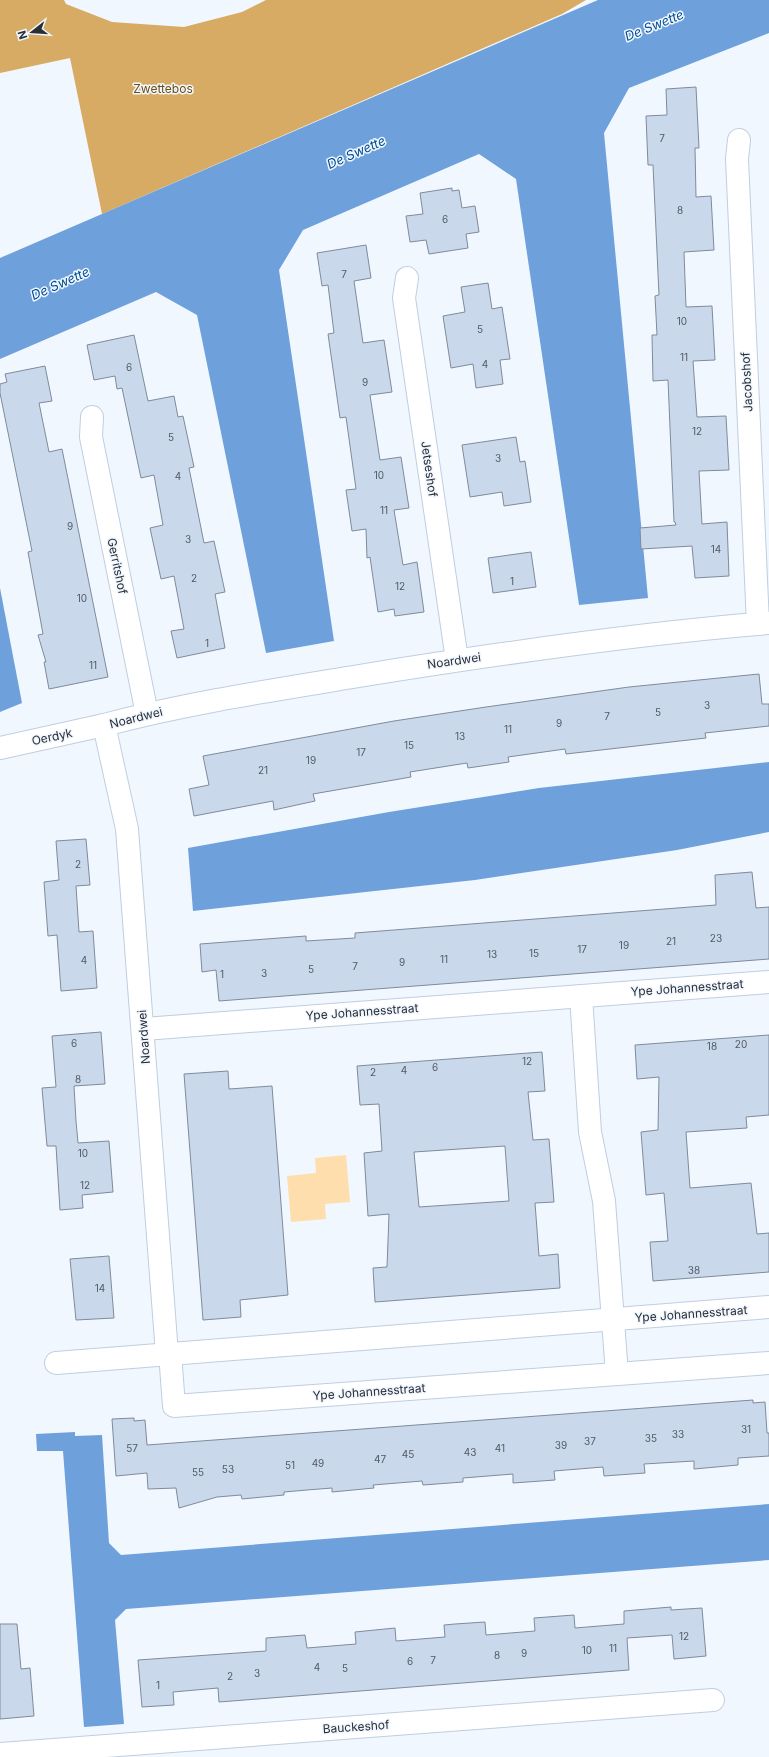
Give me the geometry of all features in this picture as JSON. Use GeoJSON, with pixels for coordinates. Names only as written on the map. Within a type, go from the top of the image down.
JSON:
{"type":"FeatureCollection","features":[{"type":"Feature","properties":{"kind":"street","name":"Jacobshof"},"geometry":{"type":"LineString","coordinates":[[739,140],[736,159],[763,624]]}},
{"type":"Feature","properties":{"kind":"street","name":"Jetseshof"},"geometry":{"type":"LineString","coordinates":[[407,278],[404,298],[457,660]]}},
{"type":"Feature","properties":{"kind":"street","name":"Gerritshof"},"geometry":{"type":"LineString","coordinates":[[92,417],[91,437],[147,714]]}},
{"type":"Feature","properties":{"kind":"street","name":"Noardwei"},"geometry":{"type":"LineString","coordinates":[[169,1354],[127,829],[104,725],[147,714],[297,686],[457,660],[615,639],[763,624]]}},
{"type":"Feature","properties":{"kind":"street","name":"Oerdyk"},"geometry":{"type":"LineString","coordinates":[[0,748],[104,725]]}},
{"type":"Feature","properties":{"kind":"street","name":"Ype Johannesstraat"},"geometry":{"type":"LineString","coordinates":[[144,1029],[769,982]]}},
{"type":"Feature","properties":{"kind":"street"},"geometry":{"type":"LineString","coordinates":[[581,996],[590,1132],[604,1201],[617,1374]]}},
{"type":"Feature","properties":{"kind":"street","name":"Ype Johannesstraat"},"geometry":{"type":"LineString","coordinates":[[56,1363],[769,1308]]}},
{"type":"Feature","properties":{"kind":"street","name":"Ype Johannesstraat"},"geometry":{"type":"LineString","coordinates":[[169,1354],[174,1406],[769,1363]]}},
{"type":"Feature","properties":{"kind":"street","name":"Bauckeshof"},"geometry":{"type":"LineString","coordinates":[[0,1754],[713,1700]]}},
{"type":"Feature","properties":{"kind":"shaded area"},"geometry":{"type":"Polygon","coordinates":[[[346,1155],[350,1202],[325,1204],[326,1219],[291,1222],[287,1176],[316,1173],[315,1158],[346,1155]]]}},
{"type":"Feature","properties":{"kind":"green space","name":"Zwettebos"},"geometry":{"type":"Polygon","coordinates":[[[0,0],[64,0],[66,4],[112,22],[184,27],[242,12],[266,0],[586,0],[562,14],[102,214],[70,58],[0,73],[0,0]]]}},
{"type":"Feature","properties":{"kind":"water","name":"De Swette"},"geometry":{"type":"Polygon","coordinates":[[[598,0],[769,0],[769,33],[629,88],[604,133],[648,598],[579,605],[516,179],[479,154],[303,230],[279,270],[334,641],[266,653],[197,315],[156,292],[0,359],[0,258],[598,0]]]}},
{"type":"Feature","properties":{"kind":"water"},"geometry":{"type":"Polygon","coordinates":[[[0,588],[22,703],[0,712],[0,588]]]}},
{"type":"Feature","properties":{"kind":"water"},"geometry":{"type":"Polygon","coordinates":[[[769,762],[769,832],[677,850],[475,880],[193,911],[188,848],[389,812],[539,788],[769,762]]]}},
{"type":"Feature","properties":{"kind":"water"},"geometry":{"type":"Polygon","coordinates":[[[75,1432],[75,1436],[102,1435],[109,1543],[121,1555],[769,1504],[769,1560],[126,1609],[115,1620],[124,1724],[84,1727],[63,1451],[37,1451],[36,1434],[75,1432]]]}},
{"type":"Feature","properties":{"kind":"building"},"geometry":{"type":"Polygon","coordinates":[[[696,87],[699,148],[695,148],[696,197],[711,196],[714,250],[684,252],[686,307],[712,306],[715,360],[693,361],[697,417],[726,416],[729,470],[699,471],[702,524],[727,522],[729,576],[695,578],[692,546],[641,549],[640,528],[676,525],[674,522],[668,380],[653,381],[652,335],[657,335],[655,296],[659,295],[653,165],[648,165],[646,116],[667,115],[666,89],[696,87]]]}},
{"type":"Feature","properties":{"kind":"building"},"geometry":{"type":"Polygon","coordinates":[[[452,188],[452,191],[459,190],[462,208],[475,206],[479,232],[466,234],[468,248],[429,254],[426,240],[410,242],[406,216],[423,214],[420,193],[452,188]]]}},
{"type":"Feature","properties":{"kind":"building"},"geometry":{"type":"Polygon","coordinates":[[[366,245],[371,278],[354,281],[363,343],[384,340],[392,392],[370,395],[380,460],[401,457],[409,508],[394,510],[403,565],[417,562],[424,612],[395,616],[394,609],[378,612],[370,557],[367,558],[366,529],[352,531],[346,490],[356,489],[346,417],[340,418],[328,334],[334,333],[328,285],[322,286],[317,253],[366,245]]]}},
{"type":"Feature","properties":{"kind":"building"},"geometry":{"type":"Polygon","coordinates":[[[488,283],[492,309],[502,307],[510,359],[500,360],[503,384],[476,388],[473,364],[451,368],[443,316],[465,312],[461,287],[488,283]]]}},
{"type":"Feature","properties":{"kind":"building"},"geometry":{"type":"Polygon","coordinates":[[[134,335],[148,401],[174,396],[178,417],[183,416],[194,467],[189,468],[204,543],[214,541],[225,592],[215,594],[225,648],[177,658],[171,631],[184,629],[174,576],[161,579],[150,528],[163,525],[154,475],[141,478],[122,388],[117,389],[115,376],[94,380],[87,345],[134,335]]]}},
{"type":"Feature","properties":{"kind":"building"},"geometry":{"type":"Polygon","coordinates":[[[45,366],[52,401],[39,403],[49,452],[62,449],[108,677],[49,689],[44,662],[46,662],[38,635],[43,634],[28,552],[32,551],[0,393],[0,384],[7,382],[5,374],[45,366]]]}},
{"type":"Feature","properties":{"kind":"building"},"geometry":{"type":"Polygon","coordinates":[[[516,437],[520,462],[525,461],[531,502],[504,506],[502,492],[470,497],[462,445],[516,437]]]}},
{"type":"Feature","properties":{"kind":"building"},"geometry":{"type":"Polygon","coordinates":[[[531,552],[536,587],[493,593],[488,558],[531,552]]]}},
{"type":"Feature","properties":{"kind":"building"},"geometry":{"type":"Polygon","coordinates":[[[759,674],[762,704],[769,704],[769,726],[705,733],[706,738],[566,754],[565,749],[508,757],[509,762],[468,768],[467,763],[410,772],[411,777],[313,794],[315,801],[274,810],[273,801],[194,816],[189,789],[209,785],[203,756],[394,721],[486,707],[629,687],[759,674]]]}},
{"type":"Feature","properties":{"kind":"building"},"geometry":{"type":"Polygon","coordinates":[[[86,839],[90,885],[76,886],[79,932],[93,931],[97,988],[61,991],[57,935],[48,936],[44,882],[59,880],[56,841],[86,839]]]}},
{"type":"Feature","properties":{"kind":"building"},"geometry":{"type":"Polygon","coordinates":[[[752,872],[756,908],[769,907],[769,959],[219,1001],[216,970],[202,972],[200,944],[306,936],[306,941],[355,938],[355,933],[716,905],[715,875],[752,872]]]}},
{"type":"Feature","properties":{"kind":"building"},"geometry":{"type":"Polygon","coordinates":[[[101,1032],[105,1084],[74,1086],[76,1121],[78,1143],[109,1141],[113,1192],[82,1195],[83,1208],[60,1210],[56,1146],[47,1146],[42,1088],[56,1087],[52,1036],[101,1032]]]}},
{"type":"Feature","properties":{"kind":"building"},"geometry":{"type":"Polygon","coordinates":[[[769,1035],[769,1115],[746,1117],[747,1128],[686,1132],[690,1188],[751,1183],[757,1234],[769,1233],[769,1272],[653,1281],[650,1242],[668,1241],[664,1193],[646,1195],[641,1132],[658,1130],[659,1077],[637,1079],[635,1045],[769,1035]]]}},
{"type":"Feature","properties":{"kind":"building"},"geometry":{"type":"Polygon","coordinates":[[[542,1052],[545,1091],[528,1092],[533,1140],[549,1139],[554,1202],[535,1203],[539,1256],[558,1254],[560,1288],[375,1302],[373,1268],[387,1267],[389,1214],[368,1216],[364,1153],[382,1151],[379,1104],[360,1105],[357,1066],[542,1052]],[[505,1146],[414,1152],[419,1207],[509,1201],[505,1146]]]}},
{"type":"Feature","properties":{"kind":"building"},"geometry":{"type":"Polygon","coordinates":[[[228,1071],[229,1089],[272,1086],[288,1295],[240,1300],[241,1317],[203,1320],[184,1074],[228,1071]]]}},
{"type":"Feature","properties":{"kind":"building"},"geometry":{"type":"Polygon","coordinates":[[[109,1256],[114,1318],[76,1320],[70,1259],[109,1256]]]}},
{"type":"Feature","properties":{"kind":"building"},"geometry":{"type":"Polygon","coordinates":[[[753,1400],[753,1403],[765,1402],[767,1433],[769,1433],[769,1456],[738,1458],[738,1465],[694,1469],[694,1461],[644,1464],[645,1473],[604,1476],[603,1467],[554,1471],[555,1480],[513,1483],[513,1474],[463,1478],[463,1482],[423,1485],[422,1481],[373,1485],[374,1488],[332,1492],[332,1488],[284,1492],[284,1495],[242,1499],[241,1495],[217,1497],[179,1508],[176,1488],[148,1489],[147,1473],[116,1476],[112,1419],[134,1418],[134,1421],[145,1420],[147,1445],[753,1400]]]}},
{"type":"Feature","properties":{"kind":"building"},"geometry":{"type":"Polygon","coordinates":[[[671,1607],[671,1610],[702,1608],[706,1656],[674,1659],[672,1635],[627,1638],[629,1670],[219,1702],[218,1688],[173,1692],[174,1705],[142,1707],[138,1660],[266,1651],[266,1638],[305,1635],[307,1648],[356,1644],[355,1632],[395,1628],[396,1641],[445,1637],[444,1625],[455,1624],[485,1622],[486,1635],[535,1631],[534,1618],[574,1615],[575,1628],[624,1624],[624,1611],[671,1607]]]}},
{"type":"Feature","properties":{"kind":"building"},"geometry":{"type":"Polygon","coordinates":[[[0,1624],[17,1624],[21,1669],[30,1668],[34,1716],[0,1719],[0,1624]]]}}]}
